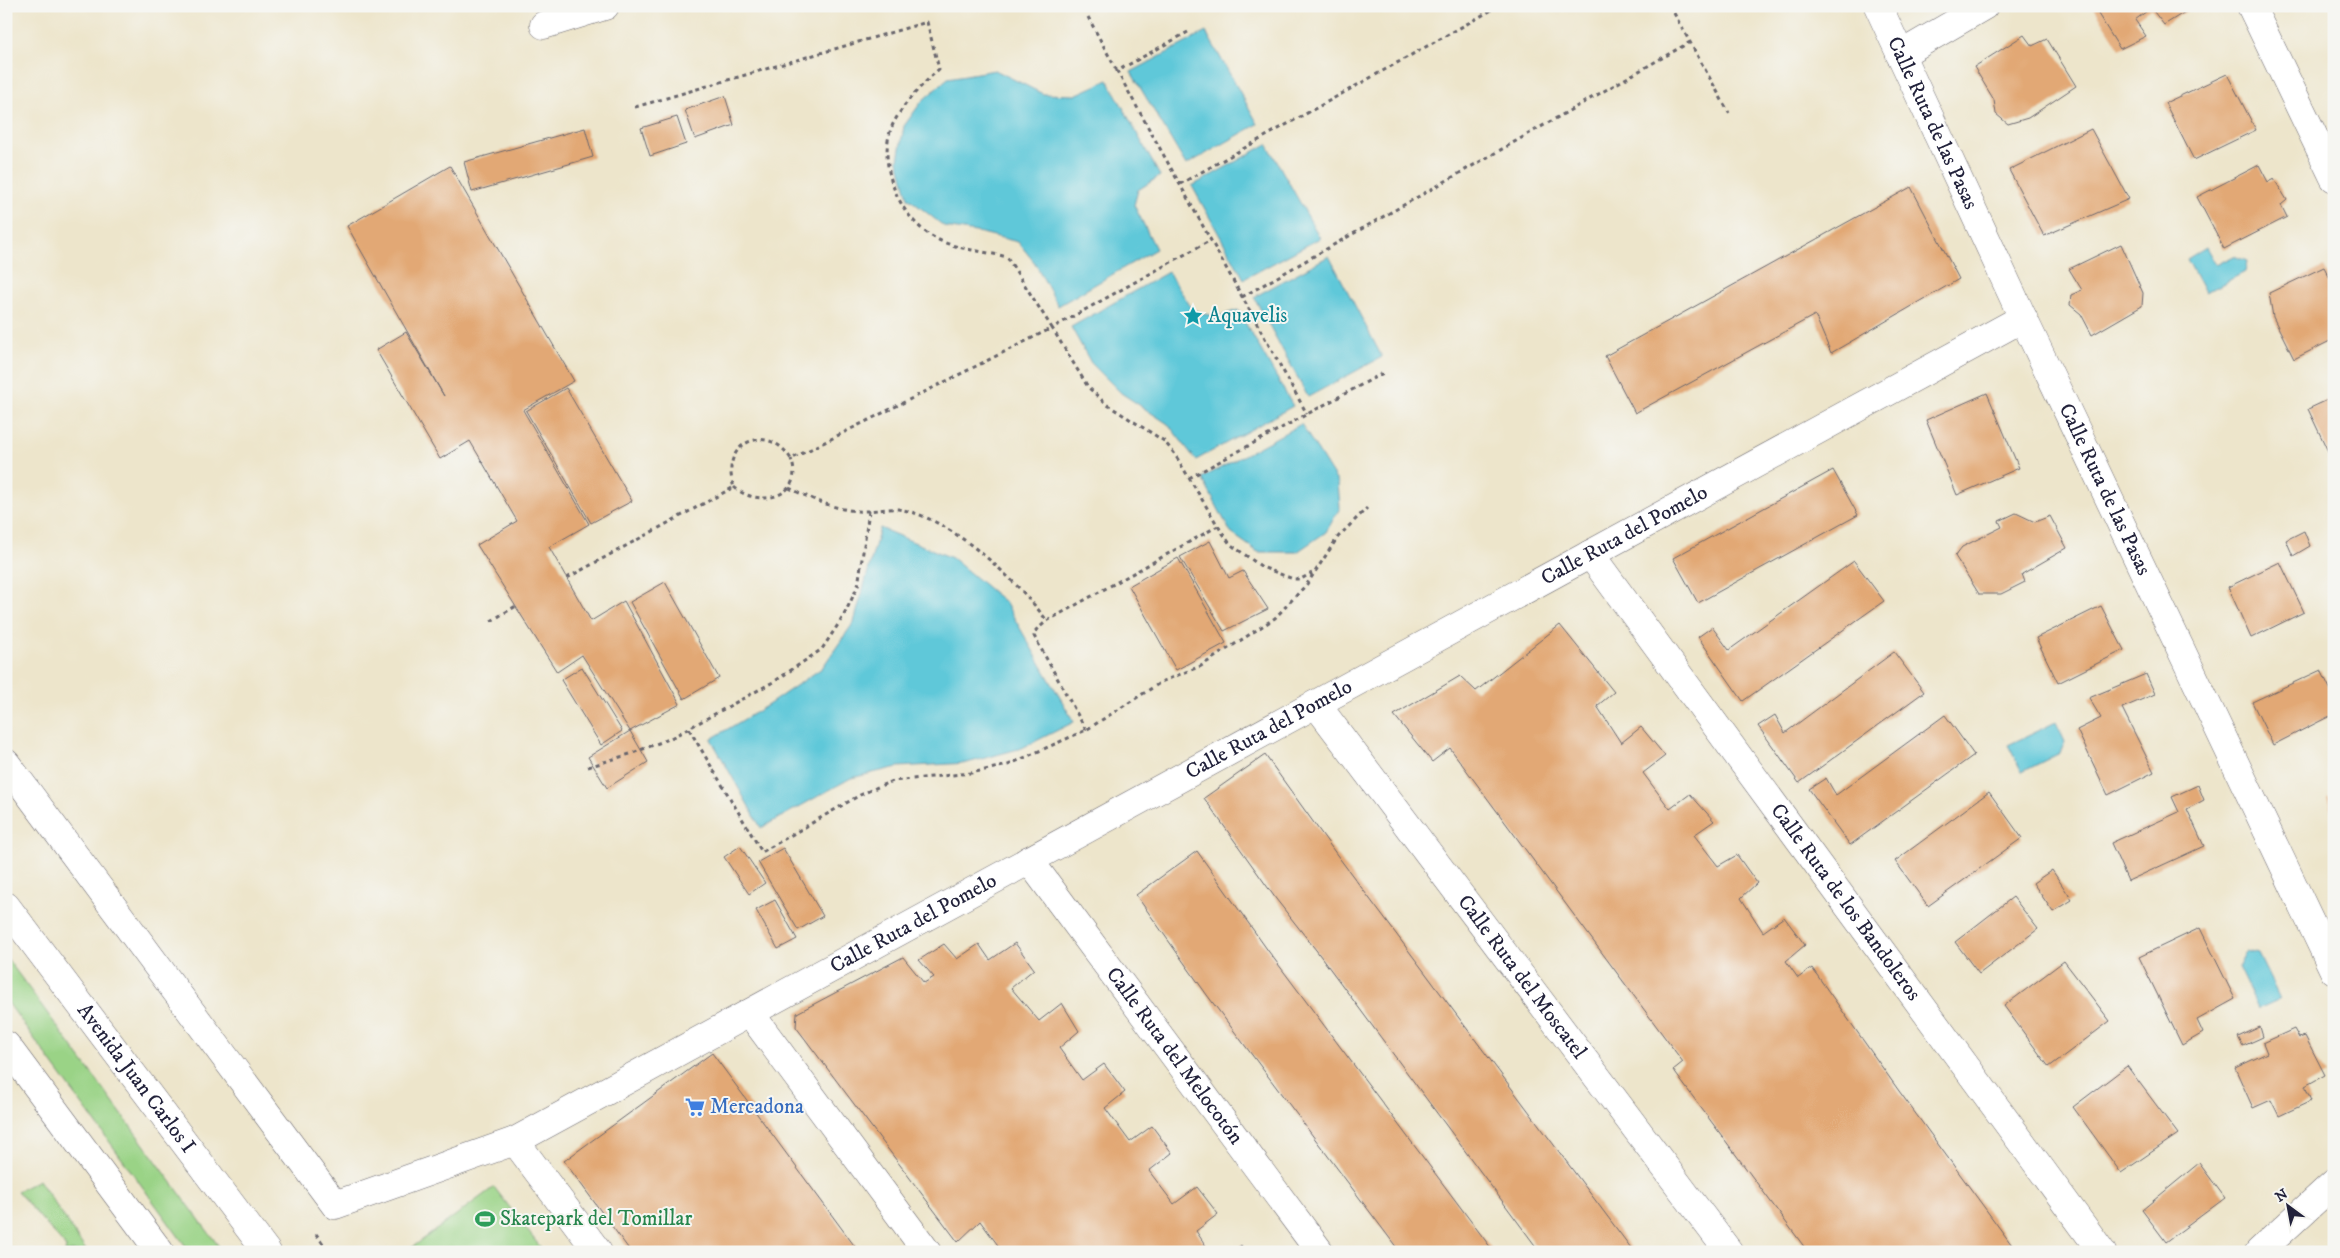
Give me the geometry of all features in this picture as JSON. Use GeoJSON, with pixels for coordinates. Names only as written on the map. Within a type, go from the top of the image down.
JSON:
{"type":"FeatureCollection","features":[{"type":"Feature","properties":{"kind":"street"},"geometry":{"type":"LineString","coordinates":[[544,25],[605,6]]}},
{"type":"Feature","properties":{"kind":"street","name":"Calle Ruta de las Pasas"},"geometry":{"type":"LineString","coordinates":[[1878,6],[2023,318],[2334,971]]}},
{"type":"Feature","properties":{"kind":"street"},"geometry":{"type":"LineString","coordinates":[[1900,55],[1984,6]]}},
{"type":"Feature","properties":{"kind":"street"},"geometry":{"type":"LineString","coordinates":[[2251,6],[2334,178]]}},
{"type":"Feature","properties":{"kind":"street","name":"Calle Ruta del Pomelo"},"geometry":{"type":"LineString","coordinates":[[6,763],[335,1205],[515,1141],[2023,318]]}},
{"type":"Feature","properties":{"kind":"street","name":"Calle Ruta de los Bandoleros"},"geometry":{"type":"LineString","coordinates":[[1590,554],[2102,1252]]}},
{"type":"Feature","properties":{"kind":"street","name":"Calle Ruta del Moscatel"},"geometry":{"type":"LineString","coordinates":[[1316,704],[1729,1252]]}},
{"type":"Feature","properties":{"kind":"street","name":"Calle Ruta del Melocotón"},"geometry":{"type":"LineString","coordinates":[[1029,860],[1320,1252]]}},
{"type":"Feature","properties":{"kind":"street","name":"Avenida Juan Carlos I"},"geometry":{"type":"LineString","coordinates":[[6,906],[267,1252]]}},
{"type":"Feature","properties":{"kind":"street"},"geometry":{"type":"LineString","coordinates":[[750,1013],[927,1252]]}},
{"type":"Feature","properties":{"kind":"street"},"geometry":{"type":"LineString","coordinates":[[6,1045],[160,1252]]}},
{"type":"Feature","properties":{"kind":"street"},"geometry":{"type":"LineString","coordinates":[[515,1141],[598,1252]]}},
{"type":"Feature","properties":{"kind":"street"},"geometry":{"type":"LineString","coordinates":[[2259,1252],[2334,1183]]}},
{"type":"Feature","properties":{"kind":"path"},"geometry":{"type":"LineString","coordinates":[[1180,184],[1499,6]]}},
{"type":"Feature","properties":{"kind":"path"},"geometry":{"type":"LineString","coordinates":[[1670,6],[1729,113]]}},
{"type":"Feature","properties":{"kind":"path"},"geometry":{"type":"LineString","coordinates":[[1088,17],[1116,71],[1307,414]]}},
{"type":"Feature","properties":{"kind":"path"},"geometry":{"type":"LineString","coordinates":[[632,108],[927,22],[939,69],[902,108],[892,126],[888,147],[889,170],[905,209],[919,227],[938,239],[1007,257],[1088,387],[1106,404],[1164,441],[1230,544],[1262,567],[1293,579],[1313,573]]}},
{"type":"Feature","properties":{"kind":"path"},"geometry":{"type":"LineString","coordinates":[[1116,71],[1188,32]]}},
{"type":"Feature","properties":{"kind":"path"},"geometry":{"type":"LineString","coordinates":[[1242,297],[1690,42]]}},
{"type":"Feature","properties":{"kind":"path"},"geometry":{"type":"LineString","coordinates":[[791,458],[1052,328],[1211,240]]}},
{"type":"Feature","properties":{"kind":"path"},"geometry":{"type":"LineString","coordinates":[[1189,478],[1385,372]]}},
{"type":"Feature","properties":{"kind":"path"},"geometry":{"type":"LineString","coordinates":[[758,439],[774,442],[786,450],[791,458],[795,474],[789,488],[774,497],[761,499],[747,495],[734,487],[730,475],[732,458],[741,444],[758,439]]}},
{"type":"Feature","properties":{"kind":"path"},"geometry":{"type":"LineString","coordinates":[[566,578],[734,487]]}},
{"type":"Feature","properties":{"kind":"path"},"geometry":{"type":"LineString","coordinates":[[789,488],[823,503],[856,511],[898,509],[929,518],[988,557],[1032,600],[1048,621]]}},
{"type":"Feature","properties":{"kind":"path"},"geometry":{"type":"LineString","coordinates":[[688,729],[762,852],[860,795],[893,781],[971,774],[1008,766],[1086,730],[1163,681],[1201,666],[1257,631],[1291,603],[1307,584],[1338,536],[1368,508]]}},
{"type":"Feature","properties":{"kind":"path"},"geometry":{"type":"LineString","coordinates":[[588,767],[630,754],[688,729],[775,682],[822,649],[843,617],[858,586],[869,511]]}},
{"type":"Feature","properties":{"kind":"path"},"geometry":{"type":"LineString","coordinates":[[1086,730],[1034,636],[1036,630],[1048,621],[1218,526]]}},
{"type":"Feature","properties":{"kind":"path"},"geometry":{"type":"LineString","coordinates":[[491,620],[516,606]]}},
{"type":"Feature","properties":{"kind":"green space"},"geometry":{"type":"Polygon","coordinates":[[[6,957],[223,1252],[190,1252],[6,1000],[6,957]]]}},
{"type":"Feature","properties":{"kind":"green space"},"geometry":{"type":"Polygon","coordinates":[[[39,1180],[87,1252],[65,1252],[66,1247],[17,1191],[39,1180]]]}},
{"type":"Feature","properties":{"kind":"green space","name":"Skatepark del Tomillar"},"geometry":{"type":"Polygon","coordinates":[[[494,1187],[544,1252],[406,1252],[494,1187]]]}},
{"type":"Feature","properties":{"kind":"water"},"geometry":{"type":"Polygon","coordinates":[[[1206,32],[1258,124],[1186,165],[1131,72],[1206,32]]]}},
{"type":"Feature","properties":{"kind":"water"},"geometry":{"type":"Polygon","coordinates":[[[995,70],[1043,94],[1075,95],[1108,80],[1160,176],[1138,190],[1134,205],[1156,249],[1058,306],[1035,263],[1018,242],[982,233],[945,227],[908,198],[898,160],[904,126],[922,101],[948,78],[995,70]]]}},
{"type":"Feature","properties":{"kind":"water"},"geometry":{"type":"Polygon","coordinates":[[[1267,144],[1320,238],[1244,279],[1192,186],[1267,144]]]}},
{"type":"Feature","properties":{"kind":"water"},"geometry":{"type":"Polygon","coordinates":[[[2206,247],[2216,265],[2234,256],[2247,261],[2245,272],[2205,293],[2187,259],[2206,247]]]}},
{"type":"Feature","properties":{"kind":"water"},"geometry":{"type":"Polygon","coordinates":[[[1329,256],[1382,357],[1308,397],[1254,297],[1329,256]]]}},
{"type":"Feature","properties":{"kind":"water"},"geometry":{"type":"Polygon","coordinates":[[[1168,272],[1193,310],[1216,317],[1238,310],[1293,406],[1196,460],[1168,424],[1121,393],[1091,363],[1071,327],[1168,272]]]}},
{"type":"Feature","properties":{"kind":"water"},"geometry":{"type":"Polygon","coordinates":[[[1301,424],[1338,483],[1340,508],[1326,532],[1297,552],[1258,552],[1231,533],[1202,478],[1301,424]]]}},
{"type":"Feature","properties":{"kind":"water"},"geometry":{"type":"Polygon","coordinates":[[[880,528],[952,558],[1005,602],[1074,722],[1022,748],[967,763],[898,767],[851,778],[761,828],[711,739],[768,705],[822,668],[854,622],[880,528]]]}},
{"type":"Feature","properties":{"kind":"water"},"geometry":{"type":"Polygon","coordinates":[[[2056,722],[2065,742],[2060,753],[2022,772],[2008,745],[2056,722]]]}},
{"type":"Feature","properties":{"kind":"water"},"geometry":{"type":"Polygon","coordinates":[[[2246,951],[2258,954],[2280,999],[2258,1009],[2238,967],[2246,951]]]}},
{"type":"Feature","properties":{"kind":"building"},"geometry":{"type":"Polygon","coordinates":[[[2093,6],[2186,6],[2188,10],[2164,25],[2151,8],[2135,20],[2146,36],[2120,49],[2093,6]]]}},
{"type":"Feature","properties":{"kind":"building"},"geometry":{"type":"Polygon","coordinates":[[[2024,35],[2032,46],[2047,39],[2076,86],[2028,118],[2008,124],[1996,114],[1994,100],[1974,67],[2024,35]]]}},
{"type":"Feature","properties":{"kind":"building"},"geometry":{"type":"Polygon","coordinates":[[[2227,74],[2256,130],[2194,160],[2165,103],[2227,74]]]}},
{"type":"Feature","properties":{"kind":"building"},"geometry":{"type":"Polygon","coordinates":[[[725,96],[734,125],[695,139],[685,110],[725,96]]]}},
{"type":"Feature","properties":{"kind":"building"},"geometry":{"type":"Polygon","coordinates":[[[677,117],[686,144],[650,156],[641,128],[677,117]]]}},
{"type":"Feature","properties":{"kind":"building"},"geometry":{"type":"Polygon","coordinates":[[[585,128],[593,157],[472,192],[464,162],[585,128]]]}},
{"type":"Feature","properties":{"kind":"building"},"geometry":{"type":"Polygon","coordinates":[[[2091,129],[2129,199],[2044,236],[2009,170],[2091,129]]]}},
{"type":"Feature","properties":{"kind":"building"},"geometry":{"type":"Polygon","coordinates":[[[2259,165],[2268,182],[2274,179],[2287,200],[2281,205],[2287,217],[2224,249],[2197,197],[2259,165]]]}},
{"type":"Feature","properties":{"kind":"building"},"geometry":{"type":"Polygon","coordinates":[[[450,166],[574,381],[523,410],[589,524],[549,547],[591,621],[624,601],[680,704],[630,731],[582,655],[557,672],[477,545],[517,521],[470,441],[440,459],[376,350],[406,332],[444,396],[347,226],[450,166]]]}},
{"type":"Feature","properties":{"kind":"building"},"geometry":{"type":"Polygon","coordinates":[[[1911,187],[1959,279],[1831,353],[1815,315],[1635,413],[1605,356],[1911,187]]]}},
{"type":"Feature","properties":{"kind":"building"},"geometry":{"type":"Polygon","coordinates":[[[2121,244],[2143,293],[2142,306],[2092,335],[2081,314],[2070,305],[2071,295],[2082,290],[2069,269],[2121,244]]]}},
{"type":"Feature","properties":{"kind":"building"},"geometry":{"type":"Polygon","coordinates":[[[2324,267],[2334,286],[2334,339],[2294,359],[2273,317],[2269,293],[2324,267]]]}},
{"type":"Feature","properties":{"kind":"building"},"geometry":{"type":"Polygon","coordinates":[[[566,388],[632,501],[591,523],[526,411],[566,388]]]}},
{"type":"Feature","properties":{"kind":"building"},"geometry":{"type":"Polygon","coordinates":[[[1987,393],[2019,468],[1957,495],[1926,420],[1987,393]]]}},
{"type":"Feature","properties":{"kind":"building"},"geometry":{"type":"Polygon","coordinates":[[[2334,397],[2334,464],[2308,409],[2334,397]]]}},
{"type":"Feature","properties":{"kind":"building"},"geometry":{"type":"Polygon","coordinates":[[[1833,470],[1858,515],[1698,603],[1673,558],[1833,470]]]}},
{"type":"Feature","properties":{"kind":"building"},"geometry":{"type":"Polygon","coordinates":[[[2016,513],[2035,522],[2050,516],[2067,548],[2022,574],[2025,582],[2001,594],[1979,594],[1955,556],[1962,547],[2002,527],[1999,521],[2016,513]]]}},
{"type":"Feature","properties":{"kind":"building"},"geometry":{"type":"Polygon","coordinates":[[[2304,531],[2310,546],[2293,556],[2286,540],[2304,531]]]}},
{"type":"Feature","properties":{"kind":"building"},"geometry":{"type":"Polygon","coordinates":[[[1210,541],[1229,578],[1243,571],[1268,609],[1224,631],[1180,557],[1210,541]]]}},
{"type":"Feature","properties":{"kind":"building"},"geometry":{"type":"Polygon","coordinates":[[[1178,558],[1226,643],[1176,670],[1129,586],[1178,558]]]}},
{"type":"Feature","properties":{"kind":"building"},"geometry":{"type":"Polygon","coordinates":[[[1854,561],[1884,601],[1743,701],[1698,637],[1712,627],[1729,650],[1854,561]]]}},
{"type":"Feature","properties":{"kind":"building"},"geometry":{"type":"Polygon","coordinates":[[[2280,562],[2304,612],[2251,638],[2228,587],[2280,562]]]}},
{"type":"Feature","properties":{"kind":"building"},"geometry":{"type":"Polygon","coordinates":[[[665,582],[719,678],[684,699],[630,602],[665,582]]]}},
{"type":"Feature","properties":{"kind":"building"},"geometry":{"type":"Polygon","coordinates":[[[2101,606],[2124,650],[2058,683],[2036,638],[2101,606]]]}},
{"type":"Feature","properties":{"kind":"building"},"geometry":{"type":"Polygon","coordinates":[[[1560,625],[1614,692],[1597,706],[1621,743],[1641,727],[1665,756],[1643,773],[1670,809],[1690,794],[1714,821],[1694,835],[1718,866],[1737,855],[1757,883],[1741,898],[1763,932],[1784,917],[1805,945],[1786,961],[1798,978],[1812,968],[2017,1252],[1808,1252],[1673,1070],[1683,1062],[1450,748],[1432,762],[1394,715],[1460,676],[1476,691],[1560,625]]]}},
{"type":"Feature","properties":{"kind":"building"},"geometry":{"type":"Polygon","coordinates":[[[1894,652],[1924,692],[1799,783],[1758,726],[1775,715],[1785,733],[1894,652]]]}},
{"type":"Feature","properties":{"kind":"building"},"geometry":{"type":"Polygon","coordinates":[[[582,667],[622,731],[601,745],[561,680],[582,667]]]}},
{"type":"Feature","properties":{"kind":"building"},"geometry":{"type":"Polygon","coordinates":[[[2321,670],[2334,697],[2334,714],[2273,745],[2252,702],[2321,670]]]}},
{"type":"Feature","properties":{"kind":"building"},"geometry":{"type":"Polygon","coordinates":[[[2146,674],[2155,694],[2122,708],[2154,772],[2108,795],[2077,730],[2101,718],[2089,698],[2146,674]]]}},
{"type":"Feature","properties":{"kind":"building"},"geometry":{"type":"Polygon","coordinates":[[[1945,715],[1974,755],[1850,845],[1809,789],[1826,778],[1836,795],[1945,715]]]}},
{"type":"Feature","properties":{"kind":"building"},"geometry":{"type":"Polygon","coordinates":[[[630,731],[648,762],[607,788],[588,757],[630,731]]]}},
{"type":"Feature","properties":{"kind":"building"},"geometry":{"type":"Polygon","coordinates":[[[1265,755],[1337,855],[1634,1252],[1540,1252],[1276,899],[1204,798],[1265,755]]]}},
{"type":"Feature","properties":{"kind":"building"},"geometry":{"type":"Polygon","coordinates":[[[2198,785],[2204,800],[2187,809],[2204,846],[2128,881],[2111,843],[2179,812],[2172,797],[2198,785]]]}},
{"type":"Feature","properties":{"kind":"building"},"geometry":{"type":"Polygon","coordinates":[[[1989,792],[2022,838],[1928,906],[1895,861],[1989,792]]]}},
{"type":"Feature","properties":{"kind":"building"},"geometry":{"type":"Polygon","coordinates":[[[2334,794],[2334,815],[2333,815],[2327,797],[2334,794]]]}},
{"type":"Feature","properties":{"kind":"building"},"geometry":{"type":"Polygon","coordinates":[[[740,846],[765,883],[749,894],[724,857],[740,846]]]}},
{"type":"Feature","properties":{"kind":"building"},"geometry":{"type":"Polygon","coordinates":[[[783,848],[823,916],[798,930],[758,862],[783,848]]]}},
{"type":"Feature","properties":{"kind":"building"},"geometry":{"type":"Polygon","coordinates":[[[1197,851],[1269,952],[1494,1252],[1400,1252],[1207,995],[1136,895],[1197,851]]]}},
{"type":"Feature","properties":{"kind":"building"},"geometry":{"type":"Polygon","coordinates":[[[2052,870],[2072,900],[2053,912],[2033,883],[2052,870]]]}},
{"type":"Feature","properties":{"kind":"building"},"geometry":{"type":"Polygon","coordinates":[[[2013,897],[2038,929],[1979,974],[1955,942],[2013,897]]]}},
{"type":"Feature","properties":{"kind":"building"},"geometry":{"type":"Polygon","coordinates":[[[775,900],[797,939],[778,949],[756,910],[775,900]]]}},
{"type":"Feature","properties":{"kind":"building"},"geometry":{"type":"Polygon","coordinates":[[[2200,928],[2235,999],[2197,1020],[2203,1033],[2182,1045],[2139,957],[2200,928]]]}},
{"type":"Feature","properties":{"kind":"building"},"geometry":{"type":"Polygon","coordinates":[[[1015,943],[1034,969],[1011,988],[1039,1021],[1062,1003],[1079,1031],[1059,1048],[1082,1080],[1104,1064],[1125,1092],[1105,1108],[1130,1142],[1152,1126],[1172,1153],[1149,1171],[1174,1204],[1197,1187],[1218,1214],[1196,1231],[1210,1252],[1003,1252],[980,1221],[958,1242],[796,1027],[797,1013],[903,957],[924,983],[934,977],[919,960],[944,944],[957,959],[979,944],[990,960],[1015,943]]]}},
{"type":"Feature","properties":{"kind":"building"},"geometry":{"type":"Polygon","coordinates":[[[2064,961],[2110,1021],[2049,1067],[2004,1006],[2064,961]]]}},
{"type":"Feature","properties":{"kind":"building"},"geometry":{"type":"Polygon","coordinates":[[[2260,1027],[2263,1037],[2243,1046],[2238,1037],[2260,1027]]]}},
{"type":"Feature","properties":{"kind":"building"},"geometry":{"type":"Polygon","coordinates":[[[2294,1029],[2299,1038],[2305,1036],[2325,1075],[2305,1086],[2311,1101],[2279,1116],[2271,1100],[2253,1108],[2235,1068],[2267,1053],[2263,1043],[2294,1029]]]}},
{"type":"Feature","properties":{"kind":"building","name":"Mercadona"},"geometry":{"type":"Polygon","coordinates":[[[712,1053],[859,1252],[631,1252],[564,1161],[712,1053]]]}},
{"type":"Feature","properties":{"kind":"building"},"geometry":{"type":"Polygon","coordinates":[[[2127,1066],[2178,1134],[2121,1173],[2073,1107],[2127,1066]]]}},
{"type":"Feature","properties":{"kind":"building"},"geometry":{"type":"Polygon","coordinates":[[[2199,1163],[2225,1198],[2166,1242],[2142,1210],[2199,1163]]]}},
{"type":"Feature","properties":{"kind":"building"},"geometry":{"type":"Polygon","coordinates":[[[1241,1245],[1246,1252],[1233,1252],[1241,1245]]]}},
{"type":"Feature","properties":{"kind":"place","name":"Aquavelis"},"geometry":{"type":"Point","coordinates":[1193,316]}},
{"type":"Feature","properties":{"kind":"place","name":"Mercadona"},"geometry":{"type":"Point","coordinates":[695,1107]}},
{"type":"Feature","properties":{"kind":"place","name":"Skatepark del Tomillar"},"geometry":{"type":"Point","coordinates":[485,1219]}}]}
